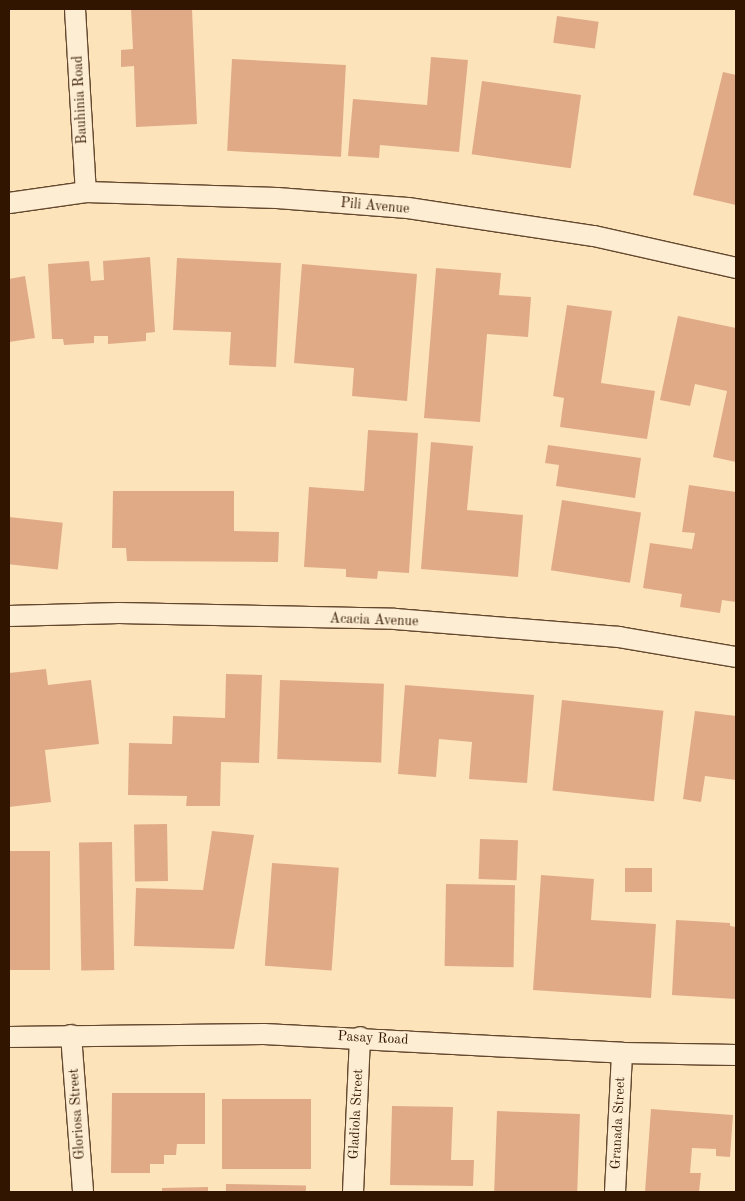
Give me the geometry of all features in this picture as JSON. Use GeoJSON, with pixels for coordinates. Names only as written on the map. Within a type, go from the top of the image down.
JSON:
{"type":"FeatureCollection","features":[{"type":"Feature","properties":{"kind":"street","name":"Bauhinia Road"},"geometry":{"type":"LineString","coordinates":[[75,9],[86,192]]}},
{"type":"Feature","properties":{"kind":"street","name":"Pili Avenue"},"geometry":{"type":"LineString","coordinates":[[9,203],[86,192],[277,198],[408,208],[594,236],[736,268]]}},
{"type":"Feature","properties":{"kind":"street","name":"Acacia Avenue"},"geometry":{"type":"LineString","coordinates":[[9,616],[118,613],[395,619],[618,637],[736,657]]}},
{"type":"Feature","properties":{"kind":"street","name":"Pasay Road"},"geometry":{"type":"LineString","coordinates":[[9,1037],[72,1035],[360,1037],[622,1053],[736,1055]]}},
{"type":"Feature","properties":{"kind":"street","name":"Gloriosa Street"},"geometry":{"type":"LineString","coordinates":[[72,1035],[83,1192]]}},
{"type":"Feature","properties":{"kind":"street","name":"Gladiola Street"},"geometry":{"type":"LineString","coordinates":[[353,1192],[360,1037]]}},
{"type":"Feature","properties":{"kind":"street","name":"Granada Street"},"geometry":{"type":"LineString","coordinates":[[615,1192],[622,1053]]}},
{"type":"Feature","properties":{"kind":"building"},"geometry":{"type":"Polygon","coordinates":[[[131,9],[192,9],[197,124],[136,127],[134,66],[121,67],[121,50],[133,49],[131,9]]]}},
{"type":"Feature","properties":{"kind":"building"},"geometry":{"type":"Polygon","coordinates":[[[557,16],[599,22],[595,49],[553,43],[557,16]]]}},
{"type":"Feature","properties":{"kind":"building"},"geometry":{"type":"Polygon","coordinates":[[[431,57],[468,60],[459,152],[380,145],[379,158],[348,156],[353,99],[427,105],[431,57]]]}},
{"type":"Feature","properties":{"kind":"building"},"geometry":{"type":"Polygon","coordinates":[[[232,59],[346,65],[341,157],[227,151],[232,59]]]}},
{"type":"Feature","properties":{"kind":"building"},"geometry":{"type":"Polygon","coordinates":[[[723,72],[736,75],[736,205],[693,195],[723,72]]]}},
{"type":"Feature","properties":{"kind":"building"},"geometry":{"type":"Polygon","coordinates":[[[482,81],[581,95],[571,168],[472,154],[482,81]]]}},
{"type":"Feature","properties":{"kind":"building"},"geometry":{"type":"Polygon","coordinates":[[[150,257],[155,332],[146,333],[146,341],[108,344],[108,336],[94,336],[94,343],[64,345],[63,339],[52,339],[48,264],[89,261],[91,281],[104,280],[103,261],[150,257]]]}},
{"type":"Feature","properties":{"kind":"building"},"geometry":{"type":"Polygon","coordinates":[[[177,258],[281,263],[276,367],[229,365],[231,332],[173,330],[177,258]]]}},
{"type":"Feature","properties":{"kind":"building"},"geometry":{"type":"Polygon","coordinates":[[[302,264],[417,274],[407,401],[352,396],[354,368],[294,363],[302,264]]]}},
{"type":"Feature","properties":{"kind":"building"},"geometry":{"type":"Polygon","coordinates":[[[436,268],[501,273],[499,295],[531,297],[528,337],[487,334],[480,422],[424,418],[436,268]]]}},
{"type":"Feature","properties":{"kind":"building"},"geometry":{"type":"Polygon","coordinates":[[[25,276],[35,338],[9,342],[9,279],[25,276]]]}},
{"type":"Feature","properties":{"kind":"building"},"geometry":{"type":"Polygon","coordinates":[[[567,305],[612,311],[601,383],[655,391],[647,439],[560,427],[564,398],[553,396],[567,305]]]}},
{"type":"Feature","properties":{"kind":"building"},"geometry":{"type":"Polygon","coordinates":[[[678,316],[736,328],[736,462],[713,457],[727,391],[695,384],[690,406],[660,400],[678,316]]]}},
{"type":"Feature","properties":{"kind":"building"},"geometry":{"type":"Polygon","coordinates":[[[368,430],[418,433],[409,573],[378,571],[377,579],[346,577],[346,569],[304,567],[309,487],[364,491],[368,430]]]}},
{"type":"Feature","properties":{"kind":"building"},"geometry":{"type":"Polygon","coordinates":[[[431,442],[473,446],[467,510],[523,515],[518,577],[421,569],[431,442]]]}},
{"type":"Feature","properties":{"kind":"building"},"geometry":{"type":"Polygon","coordinates":[[[548,445],[641,458],[635,498],[556,486],[559,465],[545,463],[548,445]]]}},
{"type":"Feature","properties":{"kind":"building"},"geometry":{"type":"Polygon","coordinates":[[[689,485],[736,492],[736,602],[722,600],[720,613],[680,607],[682,594],[643,588],[650,543],[692,549],[695,533],[682,532],[689,485]]]}},
{"type":"Feature","properties":{"kind":"building"},"geometry":{"type":"Polygon","coordinates":[[[113,491],[234,491],[234,531],[279,532],[278,562],[127,561],[126,548],[112,548],[113,491]]]}},
{"type":"Feature","properties":{"kind":"building"},"geometry":{"type":"Polygon","coordinates":[[[562,500],[641,513],[630,583],[551,570],[562,500]]]}},
{"type":"Feature","properties":{"kind":"building"},"geometry":{"type":"Polygon","coordinates":[[[9,517],[63,523],[58,569],[9,564],[9,517]]]}},
{"type":"Feature","properties":{"kind":"building"},"geometry":{"type":"Polygon","coordinates":[[[46,669],[48,685],[91,680],[99,744],[45,750],[51,802],[9,807],[9,673],[46,669]]]}},
{"type":"Feature","properties":{"kind":"building"},"geometry":{"type":"Polygon","coordinates":[[[226,674],[262,675],[259,763],[221,762],[220,806],[186,806],[187,796],[128,795],[129,743],[172,744],[173,716],[225,718],[226,674]]]}},
{"type":"Feature","properties":{"kind":"building"},"geometry":{"type":"Polygon","coordinates":[[[280,680],[384,684],[381,763],[277,759],[280,680]]]}},
{"type":"Feature","properties":{"kind":"building"},"geometry":{"type":"Polygon","coordinates":[[[405,685],[534,695],[527,783],[469,779],[472,742],[439,739],[436,777],[398,774],[405,685]]]}},
{"type":"Feature","properties":{"kind":"building"},"geometry":{"type":"Polygon","coordinates":[[[562,700],[663,711],[654,801],[552,791],[562,700]]]}},
{"type":"Feature","properties":{"kind":"building"},"geometry":{"type":"Polygon","coordinates":[[[695,711],[736,716],[736,780],[705,776],[701,802],[683,799],[695,711]]]}},
{"type":"Feature","properties":{"kind":"building"},"geometry":{"type":"Polygon","coordinates":[[[167,824],[168,881],[135,882],[134,825],[167,824]]]}},
{"type":"Feature","properties":{"kind":"building"},"geometry":{"type":"Polygon","coordinates":[[[212,831],[254,835],[234,949],[134,946],[136,888],[203,890],[212,831]]]}},
{"type":"Feature","properties":{"kind":"building"},"geometry":{"type":"Polygon","coordinates":[[[480,839],[518,840],[517,880],[479,879],[480,839]]]}},
{"type":"Feature","properties":{"kind":"building"},"geometry":{"type":"Polygon","coordinates":[[[112,842],[114,970],[81,971],[79,843],[112,842]]]}},
{"type":"Feature","properties":{"kind":"building"},"geometry":{"type":"Polygon","coordinates":[[[9,851],[50,851],[50,970],[9,970],[9,851]]]}},
{"type":"Feature","properties":{"kind":"building"},"geometry":{"type":"Polygon","coordinates":[[[272,863],[339,868],[332,970],[265,966],[272,863]]]}},
{"type":"Feature","properties":{"kind":"building"},"geometry":{"type":"Polygon","coordinates":[[[625,868],[652,868],[652,892],[625,892],[625,868]]]}},
{"type":"Feature","properties":{"kind":"building"},"geometry":{"type":"Polygon","coordinates":[[[541,875],[594,879],[591,920],[656,924],[651,998],[533,990],[541,875]]]}},
{"type":"Feature","properties":{"kind":"building"},"geometry":{"type":"Polygon","coordinates":[[[446,884],[515,885],[514,967],[445,966],[446,884]]]}},
{"type":"Feature","properties":{"kind":"building"},"geometry":{"type":"Polygon","coordinates":[[[676,920],[730,923],[730,926],[736,927],[736,999],[672,995],[676,920]]]}},
{"type":"Feature","properties":{"kind":"building"},"geometry":{"type":"Polygon","coordinates":[[[112,1093],[205,1093],[205,1144],[177,1144],[176,1155],[164,1155],[164,1164],[150,1164],[150,1173],[111,1173],[112,1093]]]}},
{"type":"Feature","properties":{"kind":"building"},"geometry":{"type":"Polygon","coordinates":[[[222,1099],[311,1099],[311,1169],[222,1169],[222,1099]]]}},
{"type":"Feature","properties":{"kind":"building"},"geometry":{"type":"Polygon","coordinates":[[[392,1106],[453,1107],[451,1160],[474,1160],[473,1186],[390,1185],[392,1106]]]}},
{"type":"Feature","properties":{"kind":"building"},"geometry":{"type":"Polygon","coordinates":[[[651,1109],[733,1115],[730,1157],[716,1156],[716,1149],[692,1148],[690,1173],[701,1173],[699,1192],[645,1192],[651,1109]]]}},
{"type":"Feature","properties":{"kind":"building"},"geometry":{"type":"Polygon","coordinates":[[[497,1111],[580,1114],[577,1192],[494,1192],[497,1111]]]}},
{"type":"Feature","properties":{"kind":"building"},"geometry":{"type":"Polygon","coordinates":[[[226,1184],[306,1185],[306,1192],[226,1192],[226,1184]]]}},
{"type":"Feature","properties":{"kind":"building"},"geometry":{"type":"Polygon","coordinates":[[[208,1187],[208,1192],[162,1192],[162,1188],[208,1187]]]}}]}
